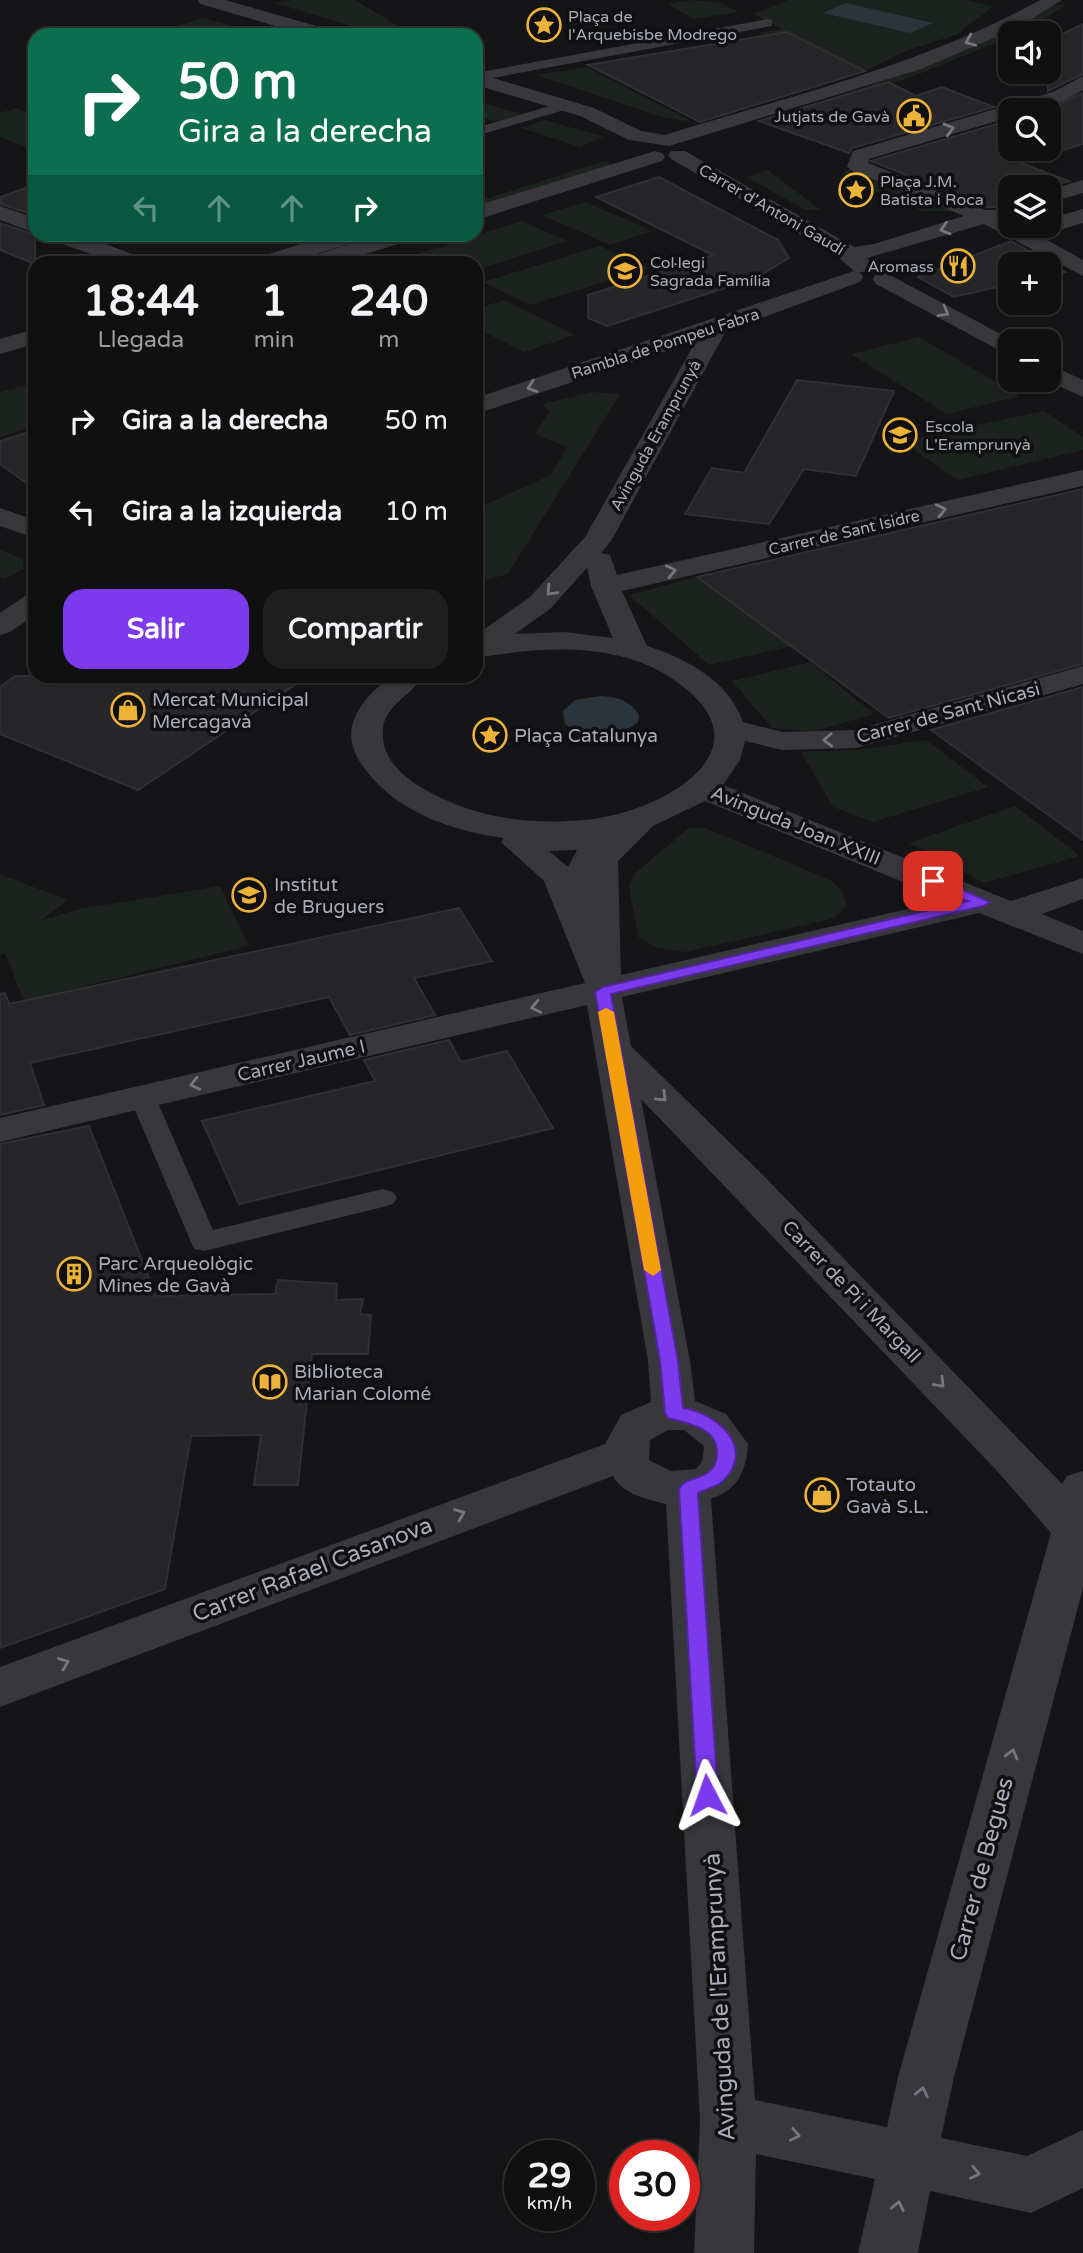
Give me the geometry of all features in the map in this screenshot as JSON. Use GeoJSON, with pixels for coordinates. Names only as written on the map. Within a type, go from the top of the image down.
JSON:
{"type":"FeatureCollection","features":[{"type":"Feature","properties":{"kind":"street"},"geometry":{"type":"LineString","coordinates":[[483,195],[658,145],[892,73],[988,33],[1053,0]]}},
{"type":"Feature","properties":{"kind":"street"},"geometry":{"type":"LineString","coordinates":[[221,2],[305,28]]}},
{"type":"Feature","properties":{"kind":"street"},"geometry":{"type":"LineString","coordinates":[[1048,21],[1072,9]]}},
{"type":"Feature","properties":{"kind":"street"},"geometry":{"type":"LineString","coordinates":[[483,210],[658,145],[861,99],[924,77],[998,45]]}},
{"type":"Feature","properties":{"kind":"street","name":"Carrer d'Antoni Gaudí"},"geometry":{"type":"LineString","coordinates":[[483,80],[597,116],[658,145],[855,266]]}},
{"type":"Feature","properties":{"kind":"street"},"geometry":{"type":"LineString","coordinates":[[1053,98],[1083,82]]}},
{"type":"Feature","properties":{"kind":"street"},"geometry":{"type":"LineString","coordinates":[[1060,96],[1083,105]]}},
{"type":"Feature","properties":{"kind":"street"},"geometry":{"type":"LineString","coordinates":[[998,115],[860,155],[857,166],[998,223]]}},
{"type":"Feature","properties":{"kind":"street"},"geometry":{"type":"LineString","coordinates":[[1061,193],[1083,186]]}},
{"type":"Feature","properties":{"kind":"street"},"geometry":{"type":"LineString","coordinates":[[0,213],[28,223]]}},
{"type":"Feature","properties":{"kind":"street"},"geometry":{"type":"LineString","coordinates":[[998,213],[877,250],[855,266],[867,281],[884,279],[998,342]]}},
{"type":"Feature","properties":{"kind":"street"},"geometry":{"type":"LineString","coordinates":[[1061,222],[1083,216]]}},
{"type":"Feature","properties":{"kind":"street"},"geometry":{"type":"LineString","coordinates":[[1029,238],[1083,269]]}},
{"type":"Feature","properties":{"kind":"street"},"geometry":{"type":"LineString","coordinates":[[78,242],[115,256]]}},
{"type":"Feature","properties":{"kind":"street"},"geometry":{"type":"LineString","coordinates":[[287,256],[332,242]]}},
{"type":"Feature","properties":{"kind":"street"},"geometry":{"type":"LineString","coordinates":[[336,256],[381,242]]}},
{"type":"Feature","properties":{"kind":"street","name":"Rambla de Pompeu Fabra"},"geometry":{"type":"LineString","coordinates":[[483,405],[657,345],[714,330],[855,266]]}},
{"type":"Feature","properties":{"kind":"street","name":"Avinguda Eramprunyà"},"geometry":{"type":"LineString","coordinates":[[483,644],[540,603],[597,541],[714,330]]}},
{"type":"Feature","properties":{"kind":"street"},"geometry":{"type":"LineString","coordinates":[[1,350],[28,339]]}},
{"type":"Feature","properties":{"kind":"street"},"geometry":{"type":"LineString","coordinates":[[1,350],[28,351]]}},
{"type":"Feature","properties":{"kind":"street"},"geometry":{"type":"LineString","coordinates":[[1061,378],[1083,390]]}},
{"type":"Feature","properties":{"kind":"street","name":"Carrer de Sant Isidre"},"geometry":{"type":"LineString","coordinates":[[605,586],[1083,478]]}},
{"type":"Feature","properties":{"kind":"street"},"geometry":{"type":"LineString","coordinates":[[0,516],[28,527]]}},
{"type":"Feature","properties":{"kind":"street"},"geometry":{"type":"LineString","coordinates":[[597,541],[605,586],[636,653]]}},
{"type":"Feature","properties":{"kind":"street"},"geometry":{"type":"LineString","coordinates":[[0,626],[28,607]]}},
{"type":"Feature","properties":{"kind":"street"},"geometry":{"type":"LineString","coordinates":[[459,820],[513,830],[551,832],[608,827],[642,818],[670,808],[702,788],[725,760],[730,728],[719,705],[700,684],[671,666],[636,653],[606,646],[557,641],[507,643],[483,648]]}},
{"type":"Feature","properties":{"kind":"street","name":"Carrer de Sant Nicasi"},"geometry":{"type":"LineString","coordinates":[[730,728],[782,741],[856,739],[1083,675]]}},
{"type":"Feature","properties":{"kind":"street"},"geometry":{"type":"LineString","coordinates":[[399,683],[383,697],[372,713],[366,739],[371,756],[388,781],[407,796],[459,820],[536,868],[600,981]]}},
{"type":"Feature","properties":{"kind":"street","name":"Avinguda Joan XXIII"},"geometry":{"type":"LineString","coordinates":[[702,788],[1083,943]]}},
{"type":"Feature","properties":{"kind":"street"},"geometry":{"type":"LineString","coordinates":[[642,818],[601,859],[600,981],[669,1361],[674,1413]]}},
{"type":"Feature","properties":{"kind":"street","name":"Carrer Jaume I"},"geometry":{"type":"LineString","coordinates":[[0,1130],[600,981],[997,907],[1083,888]]}},
{"type":"Feature","properties":{"kind":"street","name":"Carrer de Pi i Margall"},"geometry":{"type":"LineString","coordinates":[[613,1049],[825,1263],[1015,1461],[1080,1519]]}},
{"type":"Feature","properties":{"kind":"street"},"geometry":{"type":"LineString","coordinates":[[674,1413],[694,1416],[710,1424],[722,1436],[727,1451],[724,1466],[714,1478],[688,1489],[666,1489],[646,1482],[632,1469],[625,1454],[627,1438],[637,1425],[654,1416],[674,1413]]}},
{"type":"Feature","properties":{"kind":"street","name":"Carrer Rafael Casanova"},"geometry":{"type":"LineString","coordinates":[[0,1687],[625,1454]]}},
{"type":"Feature","properties":{"kind":"street","name":"Avinguda de l'Eramprunyà"},"geometry":{"type":"LineString","coordinates":[[688,1489],[728,2121],[724,2253]]}},
{"type":"Feature","properties":{"kind":"street","name":"Carrer de Begues"},"geometry":{"type":"LineString","coordinates":[[888,2253],[926,2077],[1080,1519]]}},
{"type":"Feature","properties":{"kind":"street"},"geometry":{"type":"LineString","coordinates":[[749,2253],[728,2121],[1031,2185],[1083,2157]]}},
{"type":"Feature","properties":{"kind":"lane"},"geometry":{"type":"LineString","coordinates":[[483,77],[768,23]]}},
{"type":"Feature","properties":{"kind":"lane"},"geometry":{"type":"LineString","coordinates":[[483,130],[566,105]]}},
{"type":"Feature","properties":{"kind":"lane"},"geometry":{"type":"LineString","coordinates":[[142,1096],[204,1242],[383,1198]]}},
{"type":"Feature","properties":{"kind":"shaded area"},"geometry":{"type":"Polygon","coordinates":[[[292,0],[355,0],[401,28],[360,28],[274,3],[292,0]]]}},
{"type":"Feature","properties":{"kind":"shaded area"},"geometry":{"type":"Polygon","coordinates":[[[693,0],[721,3],[739,12],[694,19],[668,4],[693,0]]]}},
{"type":"Feature","properties":{"kind":"shaded area"},"geometry":{"type":"Polygon","coordinates":[[[788,0],[964,0],[994,6],[956,35],[908,50],[865,71],[787,32],[765,36],[759,33],[782,29],[754,14],[788,0]]]}},
{"type":"Feature","properties":{"kind":"shaded area"},"geometry":{"type":"Polygon","coordinates":[[[846,3],[933,23],[910,33],[823,13],[846,3]]]}},
{"type":"Feature","properties":{"kind":"shaded area"},"geometry":{"type":"Polygon","coordinates":[[[1054,5],[1067,5],[1040,21],[1026,21],[1054,5]]]}},
{"type":"Feature","properties":{"kind":"shaded area"},"geometry":{"type":"Polygon","coordinates":[[[203,18],[239,28],[185,28],[178,26],[203,18]]]}},
{"type":"Feature","properties":{"kind":"shaded area"},"geometry":{"type":"Polygon","coordinates":[[[998,35],[998,42],[904,80],[793,114],[786,112],[889,79],[998,35]]]}},
{"type":"Feature","properties":{"kind":"shaded area"},"geometry":{"type":"Polygon","coordinates":[[[587,67],[693,122],[661,117],[537,75],[587,67]]]}},
{"type":"Feature","properties":{"kind":"shaded area"},"geometry":{"type":"Polygon","coordinates":[[[483,103],[528,116],[503,124],[483,117],[483,103]]]}},
{"type":"Feature","properties":{"kind":"shaded area"},"geometry":{"type":"Polygon","coordinates":[[[16,108],[28,112],[28,147],[0,137],[0,113],[16,108]]]}},
{"type":"Feature","properties":{"kind":"shaded area"},"geometry":{"type":"Polygon","coordinates":[[[545,120],[604,137],[580,147],[521,128],[545,120]]]}},
{"type":"Feature","properties":{"kind":"shaded area"},"geometry":{"type":"Polygon","coordinates":[[[604,161],[615,165],[483,207],[483,200],[604,161]]]}},
{"type":"Feature","properties":{"kind":"shaded area"},"geometry":{"type":"Polygon","coordinates":[[[844,169],[953,211],[923,211],[844,179],[844,169]]]}},
{"type":"Feature","properties":{"kind":"shaded area"},"geometry":{"type":"Polygon","coordinates":[[[768,170],[821,210],[805,210],[747,177],[768,170]]]}},
{"type":"Feature","properties":{"kind":"shaded area"},"geometry":{"type":"Polygon","coordinates":[[[585,202],[653,231],[610,245],[542,215],[585,202]]]}},
{"type":"Feature","properties":{"kind":"shaded area"},"geometry":{"type":"Polygon","coordinates":[[[522,221],[567,241],[483,268],[483,256],[411,256],[455,242],[483,242],[483,233],[522,221]]]}},
{"type":"Feature","properties":{"kind":"shaded area"},"geometry":{"type":"Polygon","coordinates":[[[600,246],[649,268],[530,305],[483,282],[600,246]]]}},
{"type":"Feature","properties":{"kind":"shaded area"},"geometry":{"type":"Polygon","coordinates":[[[504,300],[575,335],[524,352],[483,332],[483,307],[504,300]]]}},
{"type":"Feature","properties":{"kind":"shaded area"},"geometry":{"type":"Polygon","coordinates":[[[919,337],[998,383],[998,392],[1013,392],[1020,396],[947,414],[851,354],[919,337]]]}},
{"type":"Feature","properties":{"kind":"shaded area"},"geometry":{"type":"Polygon","coordinates":[[[28,385],[28,428],[0,437],[0,392],[28,385]]]}},
{"type":"Feature","properties":{"kind":"shaded area"},"geometry":{"type":"Polygon","coordinates":[[[592,392],[620,394],[508,574],[483,581],[483,506],[551,475],[567,447],[535,434],[549,412],[543,404],[592,392]]]}},
{"type":"Feature","properties":{"kind":"shaded area"},"geometry":{"type":"Polygon","coordinates":[[[1044,411],[1083,437],[1083,450],[958,480],[901,441],[1044,411]]]}},
{"type":"Feature","properties":{"kind":"shaded area"},"geometry":{"type":"Polygon","coordinates":[[[0,550],[23,559],[24,569],[5,579],[0,577],[0,550]]]}},
{"type":"Feature","properties":{"kind":"shaded area"},"geometry":{"type":"Polygon","coordinates":[[[697,577],[793,646],[709,665],[629,595],[697,577]]]}},
{"type":"Feature","properties":{"kind":"shaded area"},"geometry":{"type":"Polygon","coordinates":[[[810,662],[874,714],[815,731],[772,728],[732,681],[810,662]]]}},
{"type":"Feature","properties":{"kind":"shaded area"},"geometry":{"type":"Polygon","coordinates":[[[600,696],[617,698],[627,703],[639,715],[638,722],[621,732],[602,735],[583,733],[565,724],[563,711],[575,700],[600,696]]]}},
{"type":"Feature","properties":{"kind":"shaded area"},"geometry":{"type":"Polygon","coordinates":[[[926,740],[988,787],[873,822],[833,807],[801,752],[857,750],[926,740]]]}},
{"type":"Feature","properties":{"kind":"shaded area"},"geometry":{"type":"Polygon","coordinates":[[[1015,806],[1080,856],[984,883],[909,843],[1015,806]]]}},
{"type":"Feature","properties":{"kind":"shaded area"},"geometry":{"type":"Polygon","coordinates":[[[689,828],[706,828],[832,881],[842,892],[847,906],[835,918],[686,952],[657,948],[638,937],[629,887],[634,874],[689,828]]]}},
{"type":"Feature","properties":{"kind":"shaded area"},"geometry":{"type":"Polygon","coordinates":[[[0,874],[67,900],[42,920],[80,909],[220,886],[249,946],[24,1001],[5,953],[0,956],[0,874]]]}},
{"type":"Feature","properties":{"kind":"building"},"geometry":{"type":"Polygon","coordinates":[[[1083,24],[1083,74],[1048,91],[1048,84],[1061,84],[1061,35],[1083,24]]]}},
{"type":"Feature","properties":{"kind":"building"},"geometry":{"type":"Polygon","coordinates":[[[787,32],[865,71],[700,122],[588,65],[787,32]]]}},
{"type":"Feature","properties":{"kind":"building"},"geometry":{"type":"Polygon","coordinates":[[[888,82],[916,96],[942,87],[994,107],[852,148],[849,153],[759,121],[888,82]]]}},
{"type":"Feature","properties":{"kind":"building"},"geometry":{"type":"Polygon","coordinates":[[[1083,93],[1083,144],[1061,151],[1061,102],[1083,93]]]}},
{"type":"Feature","properties":{"kind":"building"},"geometry":{"type":"Polygon","coordinates":[[[998,124],[998,161],[1028,161],[1021,163],[1053,175],[998,175],[998,207],[987,207],[871,161],[998,124]]]}},
{"type":"Feature","properties":{"kind":"building"},"geometry":{"type":"Polygon","coordinates":[[[659,177],[778,240],[789,258],[756,278],[607,326],[588,318],[588,295],[713,255],[596,197],[659,177]]]}},
{"type":"Feature","properties":{"kind":"building"},"geometry":{"type":"Polygon","coordinates":[[[28,187],[28,213],[0,204],[0,197],[28,187]]]}},
{"type":"Feature","properties":{"kind":"building"},"geometry":{"type":"Polygon","coordinates":[[[0,223],[28,233],[28,242],[35,242],[35,256],[28,256],[28,261],[0,250],[0,223]]]}},
{"type":"Feature","properties":{"kind":"building"},"geometry":{"type":"Polygon","coordinates":[[[1011,241],[1030,252],[998,252],[998,287],[954,297],[918,277],[1011,241]]]}},
{"type":"Feature","properties":{"kind":"building"},"geometry":{"type":"Polygon","coordinates":[[[797,380],[894,391],[856,476],[804,469],[769,524],[685,514],[712,468],[744,473],[797,380]]]}},
{"type":"Feature","properties":{"kind":"building"},"geometry":{"type":"Polygon","coordinates":[[[28,432],[28,484],[0,464],[0,441],[28,432]]]}},
{"type":"Feature","properties":{"kind":"building"},"geometry":{"type":"Polygon","coordinates":[[[1083,489],[1083,664],[889,718],[697,577],[1083,489]]]}},
{"type":"Feature","properties":{"kind":"building","name":"Mercat Municipal Mercagavà"},"geometry":{"type":"Polygon","coordinates":[[[15,676],[28,676],[28,683],[298,683],[138,790],[0,734],[0,687],[15,676]]]}},
{"type":"Feature","properties":{"kind":"building"},"geometry":{"type":"Polygon","coordinates":[[[1083,687],[1083,840],[931,730],[1083,687]]]}},
{"type":"Feature","properties":{"kind":"building"},"geometry":{"type":"Polygon","coordinates":[[[459,908],[492,961],[414,978],[435,1015],[350,1035],[329,997],[30,1063],[44,1105],[0,1115],[0,994],[5,993],[9,1004],[459,908]]]}},
{"type":"Feature","properties":{"kind":"building"},"geometry":{"type":"Polygon","coordinates":[[[449,1040],[461,1062],[507,1051],[553,1128],[239,1204],[202,1121],[375,1081],[364,1060],[449,1040]]]}},
{"type":"Feature","properties":{"kind":"building","name":"Parc Arqueològic Mines de Gavà"},"geometry":{"type":"Polygon","coordinates":[[[89,1126],[156,1296],[275,1294],[278,1280],[337,1284],[336,1300],[363,1299],[360,1314],[371,1315],[368,1354],[312,1354],[298,1485],[254,1485],[261,1435],[191,1436],[165,1589],[0,1648],[0,1144],[89,1126]]]}},
{"type":"Feature","properties":{"kind":"slow traffic"},"geometry":{"type":"LineString","coordinates":[[606,1012],[653,1270]]}},
{"type":"Feature","properties":{"kind":"place","name":"Plaça de l'Arquebisbe Modrego"},"geometry":{"type":"Point","coordinates":[544,25]}},
{"type":"Feature","properties":{"kind":"place","name":"Jutjats de Gavà"},"geometry":{"type":"Point","coordinates":[914,116]}},
{"type":"Feature","properties":{"kind":"place","name":"Plaça J.M. Batista i Roca"},"geometry":{"type":"Point","coordinates":[856,190]}},
{"type":"Feature","properties":{"kind":"place","name":"Aromass"},"geometry":{"type":"Point","coordinates":[958,266]}},
{"type":"Feature","properties":{"kind":"place","name":"Col·legi Sagrada Família"},"geometry":{"type":"Point","coordinates":[625,271]}},
{"type":"Feature","properties":{"kind":"place","name":"Escola L'Eramprunyà"},"geometry":{"type":"Point","coordinates":[900,435]}},
{"type":"Feature","properties":{"kind":"place","name":"Mercat Municipal Mercagavà"},"geometry":{"type":"Point","coordinates":[128,710]}},
{"type":"Feature","properties":{"kind":"place","name":"Plaça Catalunya"},"geometry":{"type":"Point","coordinates":[490,735]}},
{"type":"Feature","properties":{"kind":"place","name":"Institut de Bruguers"},"geometry":{"type":"Point","coordinates":[249,895]}},
{"type":"Feature","properties":{"kind":"place","name":"Parc Arqueològic Mines de Gavà"},"geometry":{"type":"Point","coordinates":[74,1274]}},
{"type":"Feature","properties":{"kind":"place","name":"Biblioteca Marian Colomé"},"geometry":{"type":"Point","coordinates":[270,1382]}},
{"type":"Feature","properties":{"kind":"place","name":"Totauto Gavà S.L."},"geometry":{"type":"Point","coordinates":[822,1495]}},
{"type":"Feature","properties":{"kind":"route"},"geometry":{"type":"LineString","coordinates":[[707,1795],[688,1489],[714,1478],[724,1466],[727,1451],[722,1436],[710,1424],[694,1416],[674,1413],[669,1361],[603,992],[983,902],[933,881]]}}]}
